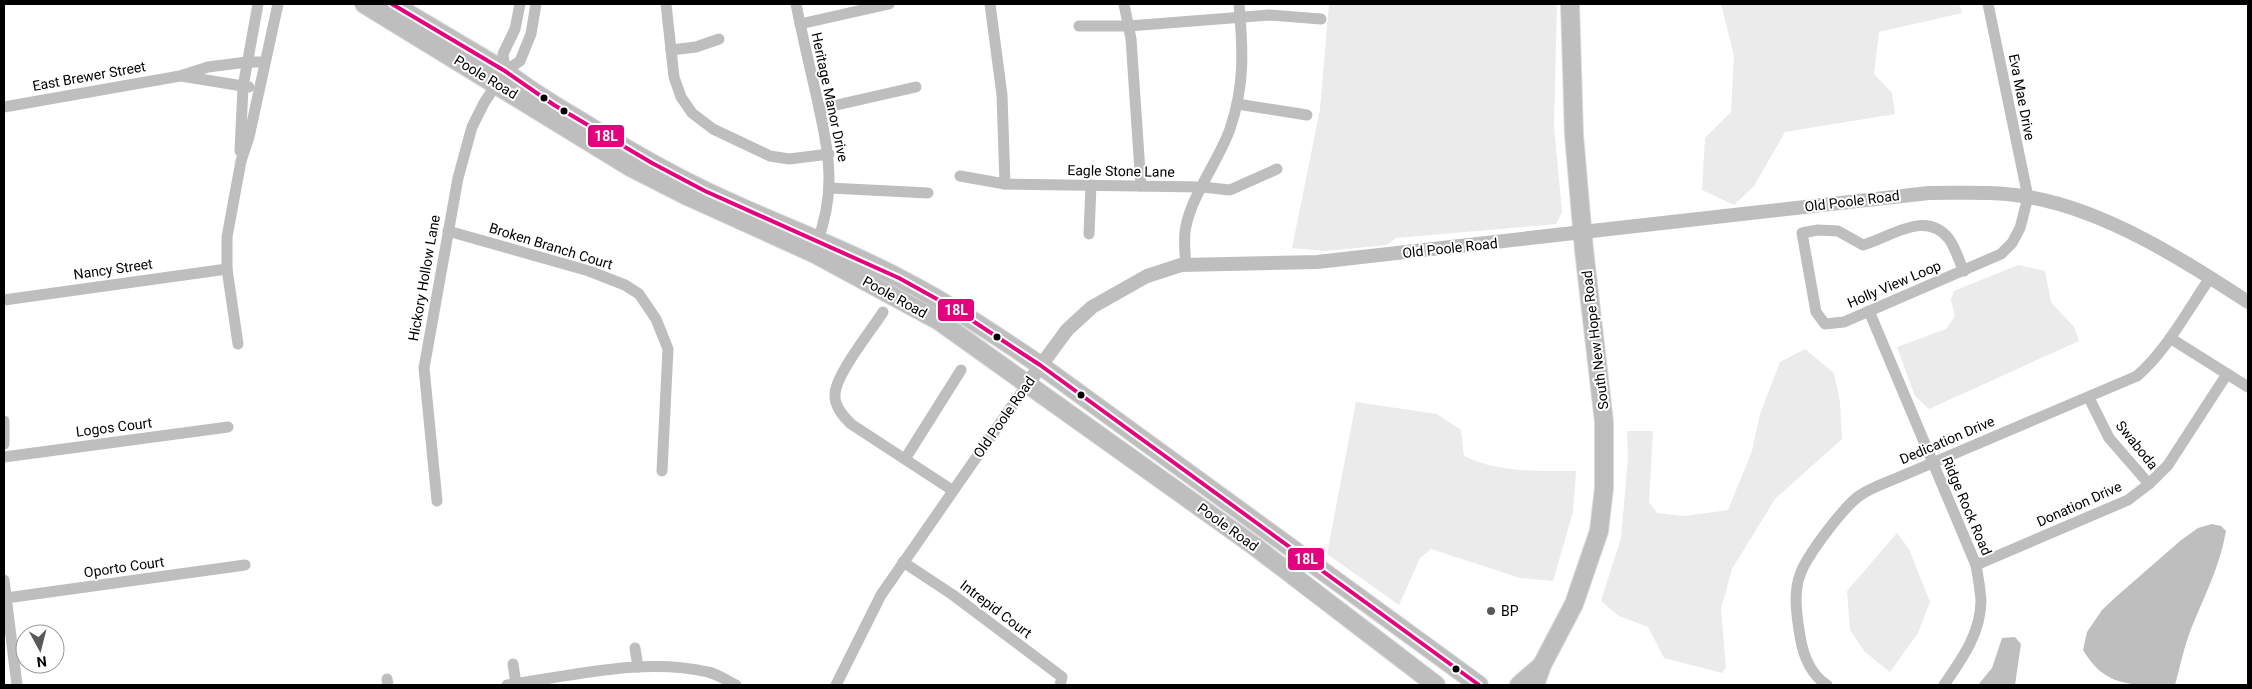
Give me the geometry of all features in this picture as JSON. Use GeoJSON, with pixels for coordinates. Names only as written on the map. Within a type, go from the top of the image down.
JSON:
{"type":"FeatureCollection","features":[{"type":"Feature","properties":{"kind":"main road","name":"Poole Road"},"geometry":{"type":"LineString","coordinates":[[364,4],[501,78]]}},
{"type":"Feature","properties":{"kind":"main road","name":"Poole Road"},"geometry":{"type":"LineString","coordinates":[[392,4],[630,167],[687,196],[899,278],[970,317],[1040,365],[1479,685]]}},
{"type":"Feature","properties":{"kind":"main road","name":"South New Hope Road"},"geometry":{"type":"LineString","coordinates":[[1535,685],[1542,665],[1574,604],[1599,531],[1604,488],[1604,422],[1582,233],[1574,135],[1570,4]]}},
{"type":"Feature","properties":{"kind":"main road","name":"Poole Road"},"geometry":{"type":"LineString","coordinates":[[816,246],[939,321],[1028,383],[1253,545],[1436,685]]}},
{"type":"Feature","properties":{"kind":"main road","name":"South New Hope Road"},"geometry":{"type":"LineString","coordinates":[[1520,685],[1542,665]]}},
{"type":"Feature","properties":{"kind":"street"},"geometry":{"type":"LineString","coordinates":[[241,161],[243,87],[258,4]]}},
{"type":"Feature","properties":{"kind":"street"},"geometry":{"type":"LineString","coordinates":[[238,344],[227,269],[227,237],[241,161],[249,137],[278,4]]}},
{"type":"Feature","properties":{"kind":"street"},"geometry":{"type":"LineString","coordinates":[[501,78],[503,54],[515,29],[520,4]]}},
{"type":"Feature","properties":{"kind":"street","name":"Hickory Hollow Lane"},"geometry":{"type":"LineString","coordinates":[[437,501],[424,368],[458,178],[472,127],[487,98],[501,78],[520,61],[531,34],[536,4]]}},
{"type":"Feature","properties":{"kind":"street"},"geometry":{"type":"LineString","coordinates":[[666,4],[677,88],[687,106],[705,124],[770,156],[789,159],[829,154]]}},
{"type":"Feature","properties":{"kind":"street","name":"Heritage Manor Drive"},"geometry":{"type":"LineString","coordinates":[[796,4],[829,154],[830,188],[824,227],[816,246]]}},
{"type":"Feature","properties":{"kind":"street"},"geometry":{"type":"LineString","coordinates":[[800,24],[889,4]]}},
{"type":"Feature","properties":{"kind":"street"},"geometry":{"type":"LineString","coordinates":[[990,4],[1002,95],[1005,184]]}},
{"type":"Feature","properties":{"kind":"street"},"geometry":{"type":"LineString","coordinates":[[1124,4],[1129,26],[1141,186]]}},
{"type":"Feature","properties":{"kind":"street"},"geometry":{"type":"LineString","coordinates":[[1186,265],[1184,248],[1186,226],[1202,187],[1230,130],[1241,86],[1244,58],[1239,4]]}},
{"type":"Feature","properties":{"kind":"street","name":"Eva Mae Drive"},"geometry":{"type":"LineString","coordinates":[[1988,4],[2028,197]]}},
{"type":"Feature","properties":{"kind":"street"},"geometry":{"type":"LineString","coordinates":[[1078,26],[1129,26],[1269,16],[1321,19]]}},
{"type":"Feature","properties":{"kind":"street"},"geometry":{"type":"LineString","coordinates":[[671,50],[696,46],[719,39]]}},
{"type":"Feature","properties":{"kind":"street","name":"East Brewer Street"},"geometry":{"type":"LineString","coordinates":[[4,107],[180,76],[208,67],[246,62],[265,62]]}},
{"type":"Feature","properties":{"kind":"street","name":"East Brewer Street"},"geometry":{"type":"LineString","coordinates":[[180,76],[243,87]]}},
{"type":"Feature","properties":{"kind":"street"},"geometry":{"type":"LineString","coordinates":[[243,87],[256,85],[262,78]]}},
{"type":"Feature","properties":{"kind":"street"},"geometry":{"type":"LineString","coordinates":[[819,109],[916,87]]}},
{"type":"Feature","properties":{"kind":"street"},"geometry":{"type":"LineString","coordinates":[[1237,104],[1307,115]]}},
{"type":"Feature","properties":{"kind":"street","name":"Eagle Stone Lane"},"geometry":{"type":"LineString","coordinates":[[960,176],[1005,184],[1202,187],[1230,190],[1277,169]]}},
{"type":"Feature","properties":{"kind":"street"},"geometry":{"type":"LineString","coordinates":[[1089,234],[1090,185]]}},
{"type":"Feature","properties":{"kind":"street"},"geometry":{"type":"LineString","coordinates":[[830,188],[928,193]]}},
{"type":"Feature","properties":{"kind":"street","name":"Old Poole Road"},"geometry":{"type":"LineString","coordinates":[[836,685],[881,595],[952,490],[1067,330],[1092,307],[1147,276],[1186,265],[1317,262],[1891,196],[1981,193],[2028,197],[2054,203],[2123,227],[2248,302]]}},
{"type":"Feature","properties":{"kind":"street","name":"Holly View Loop"},"geometry":{"type":"LineString","coordinates":[[1964,271],[1949,239],[1933,226],[1915,224],[1863,245],[1838,231],[1818,230],[1802,233],[1816,312],[1825,324],[1844,322],[1964,271],[2001,254],[2012,243],[2020,228],[2028,197]]}},
{"type":"Feature","properties":{"kind":"street","name":"Broken Branch Court"},"geometry":{"type":"LineString","coordinates":[[448,231],[589,271],[625,285],[639,294],[656,320],[668,349],[662,471]]}},
{"type":"Feature","properties":{"kind":"street","name":"Nancy Street"},"geometry":{"type":"LineString","coordinates":[[4,300],[227,269]]}},
{"type":"Feature","properties":{"kind":"street","name":"Dedication Drive"},"geometry":{"type":"LineString","coordinates":[[1827,685],[1810,668],[1802,650],[1798,622],[1799,577],[1807,560],[1858,496],[2137,376],[2149,366],[2170,338],[2210,278]]}},
{"type":"Feature","properties":{"kind":"street","name":"Ridge Rock Road"},"geometry":{"type":"LineString","coordinates":[[1869,311],[1976,565],[1981,600],[1979,621],[1972,642],[1944,685]]}},
{"type":"Feature","properties":{"kind":"street"},"geometry":{"type":"LineString","coordinates":[[883,312],[840,378],[834,395],[839,412],[851,424],[952,490]]}},
{"type":"Feature","properties":{"kind":"street"},"geometry":{"type":"LineString","coordinates":[[2170,338],[2248,387]]}},
{"type":"Feature","properties":{"kind":"street"},"geometry":{"type":"LineString","coordinates":[[905,459],[961,370]]}},
{"type":"Feature","properties":{"kind":"street","name":"Donation Drive"},"geometry":{"type":"LineString","coordinates":[[1976,565],[2128,500],[2149,484],[2168,465],[2226,374]]}},
{"type":"Feature","properties":{"kind":"street","name":"Swaboda"},"geometry":{"type":"LineString","coordinates":[[2088,398],[2109,438],[2149,484]]}},
{"type":"Feature","properties":{"kind":"street"},"geometry":{"type":"LineString","coordinates":[[4,421],[4,444]]}},
{"type":"Feature","properties":{"kind":"street","name":"Logos Court"},"geometry":{"type":"LineString","coordinates":[[4,456],[228,428]]}},
{"type":"Feature","properties":{"kind":"street","name":"Intrepid Court"},"geometry":{"type":"LineString","coordinates":[[903,562],[953,595],[1062,677],[1060,685]]}},
{"type":"Feature","properties":{"kind":"street","name":"Oporto Court"},"geometry":{"type":"LineString","coordinates":[[6,598],[245,565]]}},
{"type":"Feature","properties":{"kind":"street"},"geometry":{"type":"LineString","coordinates":[[4,580],[17,685]]}},
{"type":"Feature","properties":{"kind":"street"},"geometry":{"type":"LineString","coordinates":[[635,648],[638,667]]}},
{"type":"Feature","properties":{"kind":"street"},"geometry":{"type":"LineString","coordinates":[[513,664],[512,685],[638,667],[685,668],[710,672],[736,685]]}},
{"type":"Feature","properties":{"kind":"shaded area"},"geometry":{"type":"Polygon","coordinates":[[[1329,4],[1557,4],[1554,126],[1562,212],[1556,224],[1396,238],[1387,245],[1326,251],[1292,248],[1320,109],[1329,4]]]}},
{"type":"Feature","properties":{"kind":"shaded area"},"geometry":{"type":"Polygon","coordinates":[[[1721,4],[1959,4],[1962,13],[1879,32],[1874,74],[1892,93],[1895,114],[1785,132],[1754,186],[1734,205],[1702,190],[1705,138],[1731,112],[1734,56],[1721,4]]]}},
{"type":"Feature","properties":{"kind":"shaded area"},"geometry":{"type":"Polygon","coordinates":[[[2018,265],[2045,271],[2051,302],[2074,327],[2079,341],[1929,409],[1915,396],[1897,347],[1946,329],[1955,316],[1951,300],[1954,291],[2018,265]]]}},
{"type":"Feature","properties":{"kind":"shaded area"},"geometry":{"type":"Polygon","coordinates":[[[1805,349],[1834,373],[1840,402],[1842,439],[1775,499],[1732,569],[1721,609],[1726,668],[1722,673],[1664,658],[1648,627],[1619,616],[1601,601],[1621,538],[1628,458],[1627,431],[1653,431],[1649,502],[1657,513],[1684,516],[1728,510],[1752,451],[1760,414],[1780,362],[1805,349]]]}},
{"type":"Feature","properties":{"kind":"shaded area"},"geometry":{"type":"Polygon","coordinates":[[[1356,402],[1437,414],[1461,430],[1464,456],[1477,462],[1519,470],[1576,471],[1573,512],[1553,581],[1520,578],[1431,549],[1420,558],[1399,605],[1327,554],[1356,402]]]}},
{"type":"Feature","properties":{"kind":"shaded area"},"geometry":{"type":"Polygon","coordinates":[[[2212,524],[2221,526],[2226,531],[2220,557],[2184,650],[2175,685],[2147,685],[2122,682],[2101,672],[2083,650],[2087,632],[2102,610],[2180,541],[2198,528],[2212,524]]]}},
{"type":"Feature","properties":{"kind":"shaded area"},"geometry":{"type":"Polygon","coordinates":[[[1897,533],[1909,549],[1930,602],[1918,633],[1890,672],[1865,652],[1850,630],[1847,591],[1897,533]]]}},
{"type":"Feature","properties":{"kind":"shaded area"},"geometry":{"type":"Polygon","coordinates":[[[2015,637],[2021,644],[2015,685],[1978,685],[1992,668],[2002,638],[2015,637]]]}},
{"type":"Feature","properties":{"kind":"transit line","name":"18L"},"geometry":{"type":"LineString","coordinates":[[392,4],[505,71],[554,105],[652,163],[705,191],[899,278],[953,308],[1040,365],[1479,685]]}},
{"type":"Feature","properties":{"kind":"place","name":"BP"},"geometry":{"type":"Point","coordinates":[1491,611]}}]}
